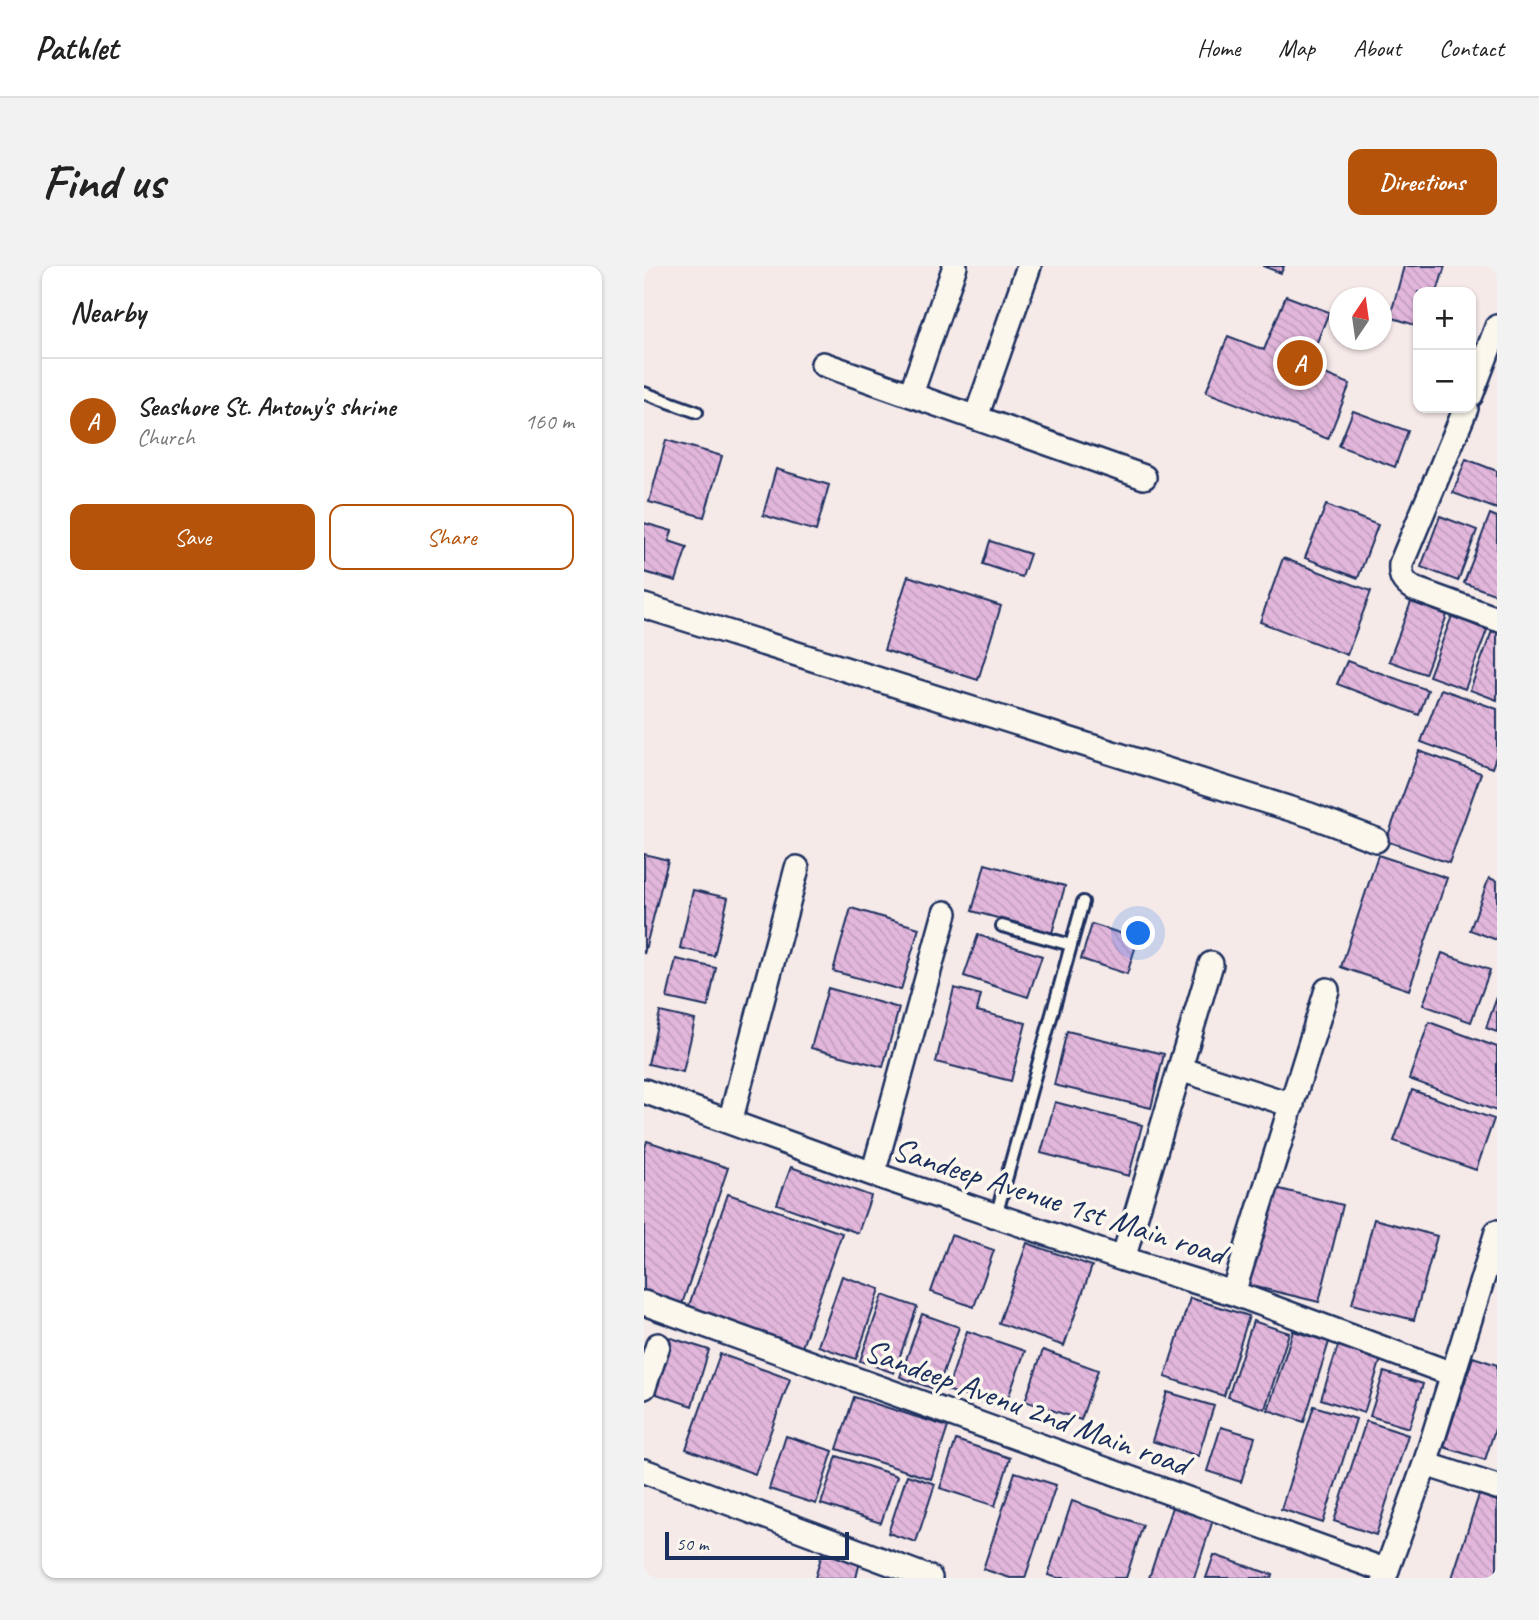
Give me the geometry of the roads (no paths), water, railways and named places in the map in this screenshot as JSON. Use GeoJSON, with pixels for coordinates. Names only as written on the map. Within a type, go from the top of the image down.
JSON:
{"type":"FeatureCollection","features":[{"type":"Feature","properties":{"kind":"street"},"geometry":{"type":"LineString","coordinates":[[911,394],[955,266]]}},
{"type":"Feature","properties":{"kind":"street"},"geometry":{"type":"LineString","coordinates":[[976,417],[1029,266]]}},
{"type":"Feature","properties":{"kind":"street"},"geometry":{"type":"LineString","coordinates":[[1476,382],[1497,327]]}},
{"type":"Feature","properties":{"kind":"street"},"geometry":{"type":"LineString","coordinates":[[823,364],[1144,477]]}},
{"type":"Feature","properties":{"kind":"street"},"geometry":{"type":"LineString","coordinates":[[1464,413],[1401,564],[1401,575],[1405,583],[1414,589],[1497,619]]}},
{"type":"Feature","properties":{"kind":"street"},"geometry":{"type":"LineString","coordinates":[[644,606],[1310,815],[1376,840]]}},
{"type":"Feature","properties":{"kind":"street"},"geometry":{"type":"LineString","coordinates":[[730,1122],[797,868]]}},
{"type":"Feature","properties":{"kind":"street"},"geometry":{"type":"LineString","coordinates":[[873,1174],[945,913]]}},
{"type":"Feature","properties":{"kind":"street"},"geometry":{"type":"LineString","coordinates":[[1123,1259],[1211,964]]}},
{"type":"Feature","properties":{"kind":"street"},"geometry":{"type":"LineString","coordinates":[[1233,1293],[1327,990]]}},
{"type":"Feature","properties":{"kind":"street"},"geometry":{"type":"LineString","coordinates":[[1180,1069],[1292,1105]]}},
{"type":"Feature","properties":{"kind":"street","name":"Sandeep Avenue 1st Main road"},"geometry":{"type":"LineString","coordinates":[[647,1096],[730,1122],[1123,1259],[1233,1293],[1452,1374]]}},
{"type":"Feature","properties":{"kind":"street"},"geometry":{"type":"LineString","coordinates":[[1386,1575],[1425,1464],[1497,1232]]}},
{"type":"Feature","properties":{"kind":"street","name":"Sandeep Avenu 2nd Main road"},"geometry":{"type":"LineString","coordinates":[[644,1303],[1386,1575]]}},
{"type":"Feature","properties":{"kind":"street"},"geometry":{"type":"LineString","coordinates":[[644,1387],[658,1345]]}},
{"type":"Feature","properties":{"kind":"street"},"geometry":{"type":"LineString","coordinates":[[1425,1464],[1497,1487]]}},
{"type":"Feature","properties":{"kind":"street"},"geometry":{"type":"LineString","coordinates":[[644,1471],[926,1577]]}},
{"type":"Feature","properties":{"kind":"lane"},"geometry":{"type":"LineString","coordinates":[[644,393],[697,412]]}},
{"type":"Feature","properties":{"kind":"lane"},"geometry":{"type":"LineString","coordinates":[[996,1216],[1083,902]]}},
{"type":"Feature","properties":{"kind":"lane"},"geometry":{"type":"LineString","coordinates":[[1002,926],[1071,945]]}},
{"type":"Feature","properties":{"kind":"place","name":"Seashore St. Antony's shrine"},"geometry":{"type":"Point","coordinates":[1300,363]}}]}
